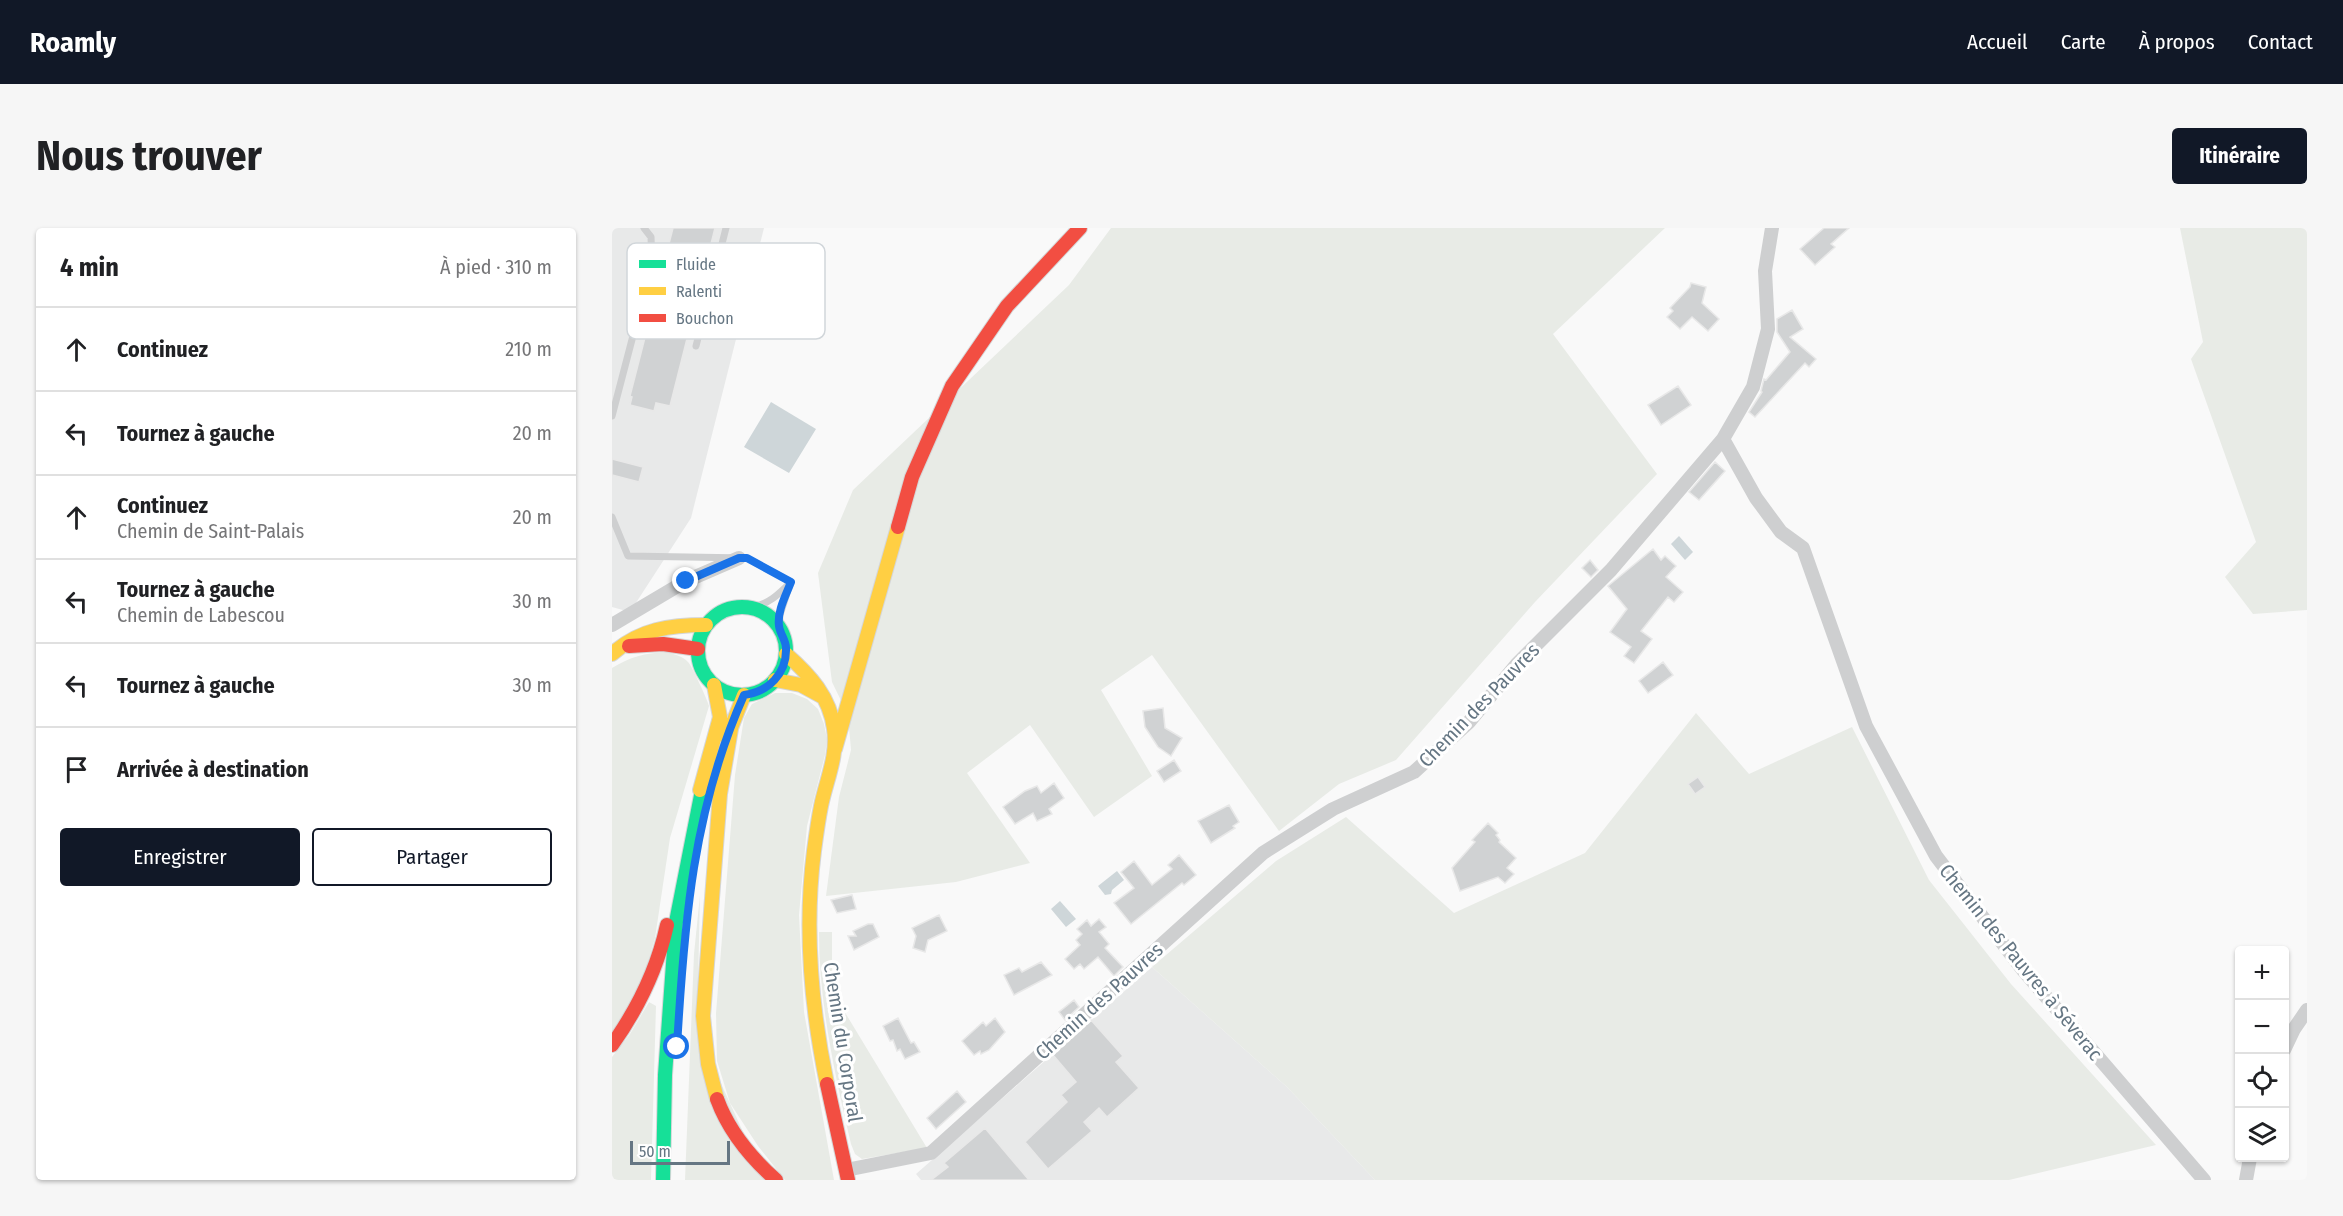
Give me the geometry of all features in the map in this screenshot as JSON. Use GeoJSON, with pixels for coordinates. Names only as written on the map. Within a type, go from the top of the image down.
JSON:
{"type":"FeatureCollection","features":[{"type":"Feature","properties":{"kind":"main road"},"geometry":{"type":"LineString","coordinates":[[835,749],[912,477],[952,386],[1007,306],[1080,228]]}},
{"type":"Feature","properties":{"kind":"main road"},"geometry":{"type":"LineString","coordinates":[[750,608],[764,613],[779,628],[785,640],[786,654],[783,668],[775,680],[761,691],[744,695],[728,693],[714,685],[700,666],[698,650],[706,625],[726,610],[750,608]]}},
{"type":"Feature","properties":{"kind":"main road"},"geometry":{"type":"LineString","coordinates":[[614,651],[641,631],[676,624],[706,625]]}},
{"type":"Feature","properties":{"kind":"main road"},"geometry":{"type":"LineString","coordinates":[[614,651],[644,643],[673,643],[698,650]]}},
{"type":"Feature","properties":{"kind":"main road","name":"Chemin du Corporal"},"geometry":{"type":"LineString","coordinates":[[786,654],[809,673],[824,698],[834,729],[835,749],[816,839],[808,926],[813,1002],[824,1068],[847,1175]]}},
{"type":"Feature","properties":{"kind":"main road"},"geometry":{"type":"LineString","coordinates":[[775,680],[801,685],[824,698]]}},
{"type":"Feature","properties":{"kind":"main road"},"geometry":{"type":"LineString","coordinates":[[612,1046],[633,1016],[655,974],[662,954],[680,860],[720,717],[714,685]]}},
{"type":"Feature","properties":{"kind":"main road"},"geometry":{"type":"LineString","coordinates":[[672,1180],[685,920],[694,859],[710,792],[732,723],[744,695]]}},
{"type":"Feature","properties":{"kind":"main road"},"geometry":{"type":"LineString","coordinates":[[732,723],[720,794],[703,1016],[704,1042],[712,1088],[721,1113],[743,1147],[776,1180]]}},
{"type":"Feature","properties":{"kind":"main road"},"geometry":{"type":"LineString","coordinates":[[663,1180],[665,1075],[676,922],[705,775]]}},
{"type":"Feature","properties":{"kind":"street","name":"Chemin des Pauvres"},"geometry":{"type":"LineString","coordinates":[[847,1175],[932,1153],[1263,853],[1333,809],[1414,772],[1468,722],[1517,664],[1611,570],[1723,439],[1753,387],[1768,329],[1765,271],[1772,228]]}},
{"type":"Feature","properties":{"kind":"street","name":"Chemin des Pauvres à Séverac"},"geometry":{"type":"LineString","coordinates":[[1723,439],[1756,498],[1781,532],[1803,548],[1866,726],[1936,856],[2023,970],[2204,1180]]}},
{"type":"Feature","properties":{"kind":"street"},"geometry":{"type":"LineString","coordinates":[[612,625],[686,581],[739,558]]}},
{"type":"Feature","properties":{"kind":"street"},"geometry":{"type":"LineString","coordinates":[[2289,1040],[2307,1011]]}},
{"type":"Feature","properties":{"kind":"street"},"geometry":{"type":"LineString","coordinates":[[2246,1180],[2249,1162]]}},
{"type":"Feature","properties":{"kind":"lane"},"geometry":{"type":"LineString","coordinates":[[644,228],[651,237],[651,243]]}},
{"type":"Feature","properties":{"kind":"lane"},"geometry":{"type":"LineString","coordinates":[[722,243],[726,228]]}},
{"type":"Feature","properties":{"kind":"lane"},"geometry":{"type":"LineString","coordinates":[[612,416],[616,386],[630,339]]}},
{"type":"Feature","properties":{"kind":"lane"},"geometry":{"type":"LineString","coordinates":[[696,346],[698,339]]}},
{"type":"Feature","properties":{"kind":"lane"},"geometry":{"type":"LineString","coordinates":[[612,517],[628,556],[747,558],[791,582]]}},
{"type":"Feature","properties":{"kind":"lane"},"geometry":{"type":"LineString","coordinates":[[750,608],[764,605],[776,598],[791,582]]}},
{"type":"Feature","properties":{"kind":"lane"},"geometry":{"type":"LineString","coordinates":[[779,628],[783,602],[791,582]]}},
{"type":"Feature","properties":{"kind":"shaded area"},"geometry":{"type":"Polygon","coordinates":[[[612,228],[764,228],[760,243],[627,243],[627,339],[736,339],[691,518],[630,612],[612,607],[612,228]]]}},
{"type":"Feature","properties":{"kind":"shaded area"},"geometry":{"type":"Polygon","coordinates":[[[1111,228],[1665,228],[1553,334],[1657,474],[1535,602],[1396,760],[1339,784],[1279,831],[1152,655],[1101,690],[1152,776],[1094,817],[1030,725],[967,773],[1030,863],[956,882],[826,896],[839,797],[851,750],[848,715],[832,682],[818,573],[853,490],[1069,285],[1111,228]]]}},
{"type":"Feature","properties":{"kind":"shaded area"},"geometry":{"type":"Polygon","coordinates":[[[2180,228],[2307,228],[2307,610],[2253,614],[2225,577],[2256,542],[2191,359],[2203,342],[2180,228]]]}},
{"type":"Feature","properties":{"kind":"shaded area"},"geometry":{"type":"Polygon","coordinates":[[[771,402],[816,429],[789,473],[744,447],[771,402]]]}},
{"type":"Feature","properties":{"kind":"shaded area"},"geometry":{"type":"Polygon","coordinates":[[[1679,536],[1693,552],[1685,560],[1671,544],[1679,536]]]}},
{"type":"Feature","properties":{"kind":"shaded area"},"geometry":{"type":"Polygon","coordinates":[[[666,652],[688,662],[709,706],[670,838],[655,938],[641,986],[612,1032],[612,668],[638,656],[666,652]]]}},
{"type":"Feature","properties":{"kind":"shaded area"},"geometry":{"type":"Polygon","coordinates":[[[775,693],[792,693],[807,699],[818,709],[827,739],[807,826],[799,915],[804,1012],[834,1180],[785,1180],[758,1146],[730,1103],[717,1061],[716,1013],[735,775],[744,718],[752,704],[775,693]]]}},
{"type":"Feature","properties":{"kind":"shaded area"},"geometry":{"type":"Polygon","coordinates":[[[1696,713],[1749,774],[1852,727],[1929,880],[2011,984],[2156,1145],[2009,1180],[1375,1180],[1287,1087],[1152,967],[1276,861],[1346,817],[1454,913],[1585,853],[1696,713]]]}},
{"type":"Feature","properties":{"kind":"shaded area"},"geometry":{"type":"Polygon","coordinates":[[[1117,871],[1124,880],[1112,890],[1111,894],[1105,895],[1098,886],[1117,871]]]}},
{"type":"Feature","properties":{"kind":"shaded area"},"geometry":{"type":"Polygon","coordinates":[[[700,895],[697,1031],[765,1180],[685,1180],[694,954],[700,895]]]}},
{"type":"Feature","properties":{"kind":"shaded area"},"geometry":{"type":"Polygon","coordinates":[[[1060,901],[1076,919],[1066,927],[1051,909],[1060,901]]]}},
{"type":"Feature","properties":{"kind":"shaded area"},"geometry":{"type":"Polygon","coordinates":[[[819,932],[832,932],[832,991],[927,1148],[862,1159],[855,1154],[845,1118],[829,1039],[822,986],[819,932]]]}},
{"type":"Feature","properties":{"kind":"shaded area"},"geometry":{"type":"Polygon","coordinates":[[[1152,967],[1287,1087],[1375,1180],[921,1180],[916,1174],[1152,967]]]}},
{"type":"Feature","properties":{"kind":"shaded area"},"geometry":{"type":"Polygon","coordinates":[[[649,1002],[656,1006],[651,1180],[612,1180],[612,1057],[630,1034],[649,1002]]]}},
{"type":"Feature","properties":{"kind":"building"},"geometry":{"type":"Polygon","coordinates":[[[673,228],[715,228],[711,243],[669,243],[673,228]]]}},
{"type":"Feature","properties":{"kind":"building"},"geometry":{"type":"Polygon","coordinates":[[[1824,228],[1849,228],[1831,244],[1835,247],[1815,265],[1800,249],[1824,228]]]}},
{"type":"Feature","properties":{"kind":"building"},"geometry":{"type":"Polygon","coordinates":[[[1691,283],[1706,287],[1702,303],[1719,319],[1708,331],[1692,317],[1680,329],[1667,317],[1673,311],[1670,308],[1690,287],[1691,283]]]}},
{"type":"Feature","properties":{"kind":"building"},"geometry":{"type":"Polygon","coordinates":[[[1792,310],[1803,329],[1790,337],[1816,359],[1809,367],[1805,363],[1755,417],[1749,412],[1762,392],[1764,379],[1766,380],[1790,352],[1777,332],[1777,319],[1792,310]]]}},
{"type":"Feature","properties":{"kind":"building"},"geometry":{"type":"Polygon","coordinates":[[[645,339],[687,339],[670,406],[656,403],[654,411],[630,405],[632,397],[630,396],[645,339]]]}},
{"type":"Feature","properties":{"kind":"building"},"geometry":{"type":"Polygon","coordinates":[[[1678,386],[1691,405],[1661,425],[1648,405],[1678,386]]]}},
{"type":"Feature","properties":{"kind":"building"},"geometry":{"type":"Polygon","coordinates":[[[612,459],[643,467],[639,482],[612,475],[612,459]]]}},
{"type":"Feature","properties":{"kind":"building"},"geometry":{"type":"Polygon","coordinates":[[[1715,462],[1725,471],[1699,500],[1689,492],[1715,462]]]}},
{"type":"Feature","properties":{"kind":"building"},"geometry":{"type":"Polygon","coordinates":[[[1653,549],[1661,560],[1665,556],[1676,566],[1666,577],[1683,592],[1674,602],[1668,597],[1641,631],[1652,639],[1634,663],[1624,656],[1631,647],[1610,632],[1627,609],[1608,586],[1653,549]]]}},
{"type":"Feature","properties":{"kind":"building"},"geometry":{"type":"Polygon","coordinates":[[[1590,560],[1598,570],[1591,577],[1582,568],[1590,560]]]}},
{"type":"Feature","properties":{"kind":"building"},"geometry":{"type":"Polygon","coordinates":[[[1663,662],[1673,675],[1648,693],[1639,681],[1663,662]]]}},
{"type":"Feature","properties":{"kind":"building"},"geometry":{"type":"Polygon","coordinates":[[[1163,708],[1165,728],[1182,738],[1171,756],[1158,747],[1145,727],[1143,711],[1163,708]]]}},
{"type":"Feature","properties":{"kind":"building"},"geometry":{"type":"Polygon","coordinates":[[[1174,760],[1181,771],[1164,782],[1157,771],[1174,760]]]}},
{"type":"Feature","properties":{"kind":"building"},"geometry":{"type":"Polygon","coordinates":[[[1698,777],[1705,787],[1695,794],[1688,784],[1698,777]]]}},
{"type":"Feature","properties":{"kind":"building"},"geometry":{"type":"Polygon","coordinates":[[[1054,783],[1064,798],[1049,809],[1052,814],[1037,821],[1033,813],[1015,824],[1003,807],[1025,791],[1037,786],[1041,793],[1054,783]]]}},
{"type":"Feature","properties":{"kind":"building"},"geometry":{"type":"Polygon","coordinates":[[[1229,805],[1239,822],[1233,826],[1235,828],[1211,843],[1198,821],[1229,805]]]}},
{"type":"Feature","properties":{"kind":"building"},"geometry":{"type":"Polygon","coordinates":[[[1488,823],[1498,833],[1496,835],[1499,842],[1516,858],[1507,868],[1514,874],[1505,883],[1498,877],[1460,891],[1452,868],[1475,842],[1472,840],[1488,823]]]}},
{"type":"Feature","properties":{"kind":"building"},"geometry":{"type":"Polygon","coordinates":[[[1179,855],[1196,875],[1184,885],[1182,883],[1131,924],[1114,903],[1134,888],[1121,872],[1134,861],[1152,885],[1172,869],[1168,865],[1179,855]]]}},
{"type":"Feature","properties":{"kind":"building"},"geometry":{"type":"Polygon","coordinates":[[[852,895],[856,909],[837,913],[831,900],[852,895]]]}},
{"type":"Feature","properties":{"kind":"building"},"geometry":{"type":"Polygon","coordinates":[[[939,915],[947,931],[928,940],[925,952],[913,948],[916,936],[912,928],[939,915]]]}},
{"type":"Feature","properties":{"kind":"building"},"geometry":{"type":"Polygon","coordinates":[[[1099,919],[1106,927],[1099,932],[1109,944],[1105,948],[1123,967],[1114,976],[1098,957],[1084,969],[1080,964],[1074,969],[1065,959],[1080,945],[1076,940],[1082,934],[1077,929],[1087,920],[1091,926],[1099,919]]]}},
{"type":"Feature","properties":{"kind":"building"},"geometry":{"type":"Polygon","coordinates":[[[873,924],[879,937],[854,950],[848,936],[856,936],[853,931],[873,924]]]}},
{"type":"Feature","properties":{"kind":"building"},"geometry":{"type":"Polygon","coordinates":[[[1041,962],[1052,975],[1014,995],[1004,975],[1019,968],[1022,972],[1041,962]]]}},
{"type":"Feature","properties":{"kind":"building"},"geometry":{"type":"Polygon","coordinates":[[[1074,1000],[1079,1007],[1065,1020],[1059,1012],[1074,1000]]]}},
{"type":"Feature","properties":{"kind":"building"},"geometry":{"type":"Polygon","coordinates":[[[898,1018],[911,1043],[914,1042],[920,1052],[905,1059],[900,1049],[897,1051],[893,1040],[890,1041],[883,1026],[898,1018]]]}},
{"type":"Feature","properties":{"kind":"building"},"geometry":{"type":"Polygon","coordinates":[[[995,1018],[1005,1032],[989,1050],[981,1054],[980,1051],[974,1055],[962,1041],[983,1022],[986,1026],[995,1018]]]}},
{"type":"Feature","properties":{"kind":"building"},"geometry":{"type":"Polygon","coordinates":[[[1091,1020],[1123,1056],[1116,1062],[1139,1088],[1107,1117],[1099,1108],[1084,1122],[1092,1131],[1048,1169],[1025,1142],[1067,1102],[1061,1095],[1076,1082],[1053,1055],[1091,1020]]]}},
{"type":"Feature","properties":{"kind":"building"},"geometry":{"type":"Polygon","coordinates":[[[957,1091],[966,1102],[936,1129],[927,1118],[957,1091]]]}},
{"type":"Feature","properties":{"kind":"building"},"geometry":{"type":"Polygon","coordinates":[[[985,1128],[1029,1180],[931,1180],[948,1167],[944,1163],[985,1128]]]}},
{"type":"Feature","properties":{"kind":"traffic: fast"},"geometry":{"type":"LineString","coordinates":[[742,607],[759,610],[773,620],[783,634],[786,651],[783,668],[773,682],[759,692],[742,695],[725,692],[711,682],[701,668],[698,651],[701,634],[711,620],[725,610],[742,607]]}},
{"type":"Feature","properties":{"kind":"traffic: fast"},"geometry":{"type":"LineString","coordinates":[[663,1180],[665,1075],[676,922],[705,775]]}},
{"type":"Feature","properties":{"kind":"traffic: slow"},"geometry":{"type":"LineString","coordinates":[[835,749],[898,527]]}},
{"type":"Feature","properties":{"kind":"traffic: slow"},"geometry":{"type":"LineString","coordinates":[[612,654],[633,639],[656,630],[706,625]]}},
{"type":"Feature","properties":{"kind":"traffic: slow"},"geometry":{"type":"LineString","coordinates":[[786,654],[818,687],[832,717],[835,739],[815,845],[810,909],[813,997],[827,1084]]}},
{"type":"Feature","properties":{"kind":"traffic: slow"},"geometry":{"type":"LineString","coordinates":[[775,680],[801,685],[823,697]]}},
{"type":"Feature","properties":{"kind":"traffic: slow"},"geometry":{"type":"LineString","coordinates":[[700,790],[720,717],[714,685]]}},
{"type":"Feature","properties":{"kind":"traffic: slow"},"geometry":{"type":"LineString","coordinates":[[727,738],[744,695]]}},
{"type":"Feature","properties":{"kind":"traffic: slow"},"geometry":{"type":"LineString","coordinates":[[717,1099],[708,1064],[703,1016],[720,794],[732,723]]}},
{"type":"Feature","properties":{"kind":"traffic: jam"},"geometry":{"type":"LineString","coordinates":[[898,527],[912,477],[952,386],[1007,306],[1080,228]]}},
{"type":"Feature","properties":{"kind":"traffic: jam"},"geometry":{"type":"LineString","coordinates":[[629,646],[663,644],[698,649]]}},
{"type":"Feature","properties":{"kind":"traffic: jam"},"geometry":{"type":"LineString","coordinates":[[612,1045],[631,1017],[646,988],[667,925]]}},
{"type":"Feature","properties":{"kind":"traffic: jam"},"geometry":{"type":"LineString","coordinates":[[827,1084],[848,1180]]}},
{"type":"Feature","properties":{"kind":"traffic: jam"},"geometry":{"type":"LineString","coordinates":[[717,1099],[741,1143],[776,1180]]}},
{"type":"Feature","properties":{"kind":"route"},"geometry":{"type":"LineString","coordinates":[[677,1047],[685,920],[694,859],[712,781],[744,695],[753,694],[769,686],[783,668],[786,647],[779,628],[780,615],[791,582],[747,558],[739,558],[686,581]]}}]}
